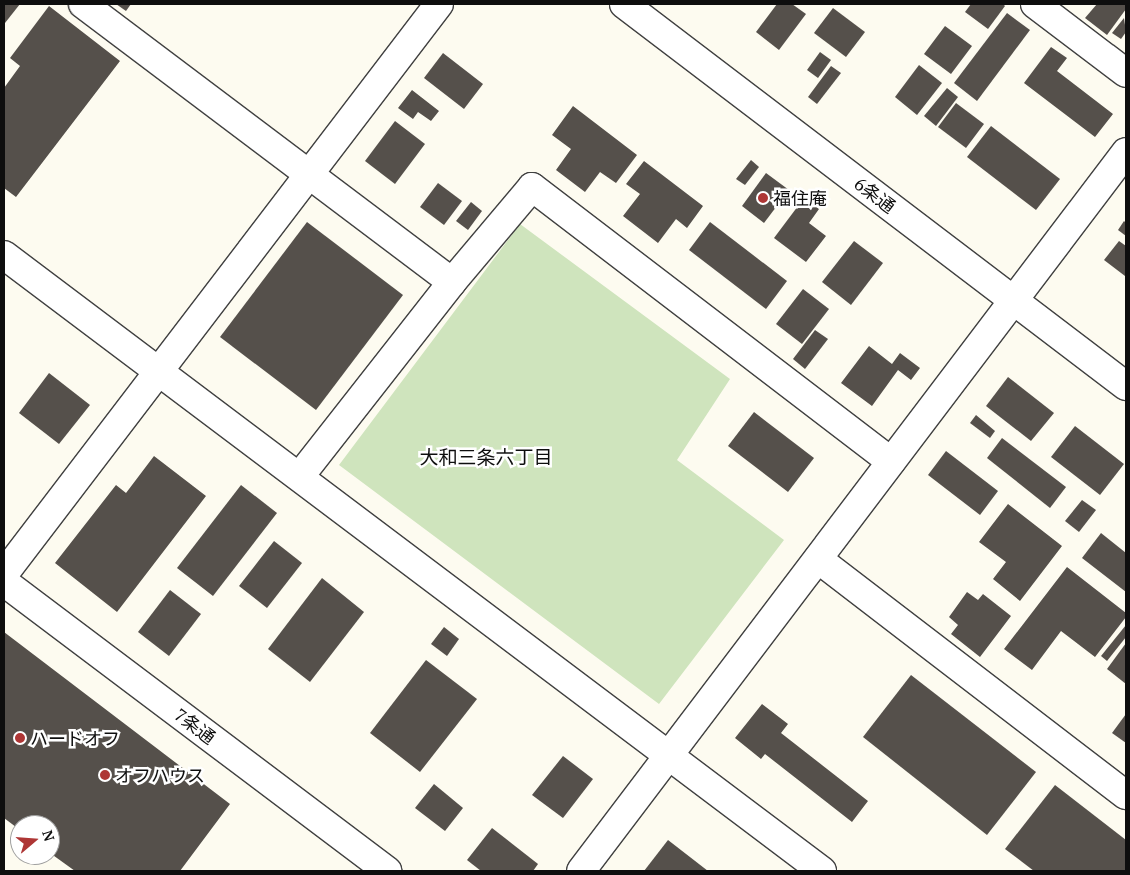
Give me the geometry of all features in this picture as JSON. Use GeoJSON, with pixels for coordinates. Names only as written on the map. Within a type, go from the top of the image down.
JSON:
{"type":"FeatureCollection","features":[{"type":"Feature","properties":{"kind":"street"},"geometry":{"type":"LineString","coordinates":[[83,4],[452,282]]}},
{"type":"Feature","properties":{"kind":"street"},"geometry":{"type":"LineString","coordinates":[[4,574],[439,4]]}},
{"type":"Feature","properties":{"kind":"street","name":"6条通"},"geometry":{"type":"LineString","coordinates":[[624,4],[1126,386]]}},
{"type":"Feature","properties":{"kind":"street"},"geometry":{"type":"LineString","coordinates":[[1035,4],[1126,73]]}},
{"type":"Feature","properties":{"kind":"street"},"geometry":{"type":"LineString","coordinates":[[580,871],[671,755],[890,461],[1126,152]]}},
{"type":"Feature","properties":{"kind":"street"},"geometry":{"type":"LineString","coordinates":[[300,476],[452,282],[532,187],[890,461]]}},
{"type":"Feature","properties":{"kind":"street"},"geometry":{"type":"LineString","coordinates":[[4,256],[300,476],[822,871]]}},
{"type":"Feature","properties":{"kind":"street"},"geometry":{"type":"LineString","coordinates":[[818,559],[1126,795]]}},
{"type":"Feature","properties":{"kind":"street","name":"7条通"},"geometry":{"type":"LineString","coordinates":[[4,582],[387,871]]}},
{"type":"Feature","properties":{"kind":"green space"},"geometry":{"type":"Polygon","coordinates":[[[520,224],[730,379],[677,460],[784,540],[659,704],[339,465],[520,224]]]}},
{"type":"Feature","properties":{"kind":"building"},"geometry":{"type":"Polygon","coordinates":[[[4,4],[20,4],[5,23],[4,22],[4,4]]]}},
{"type":"Feature","properties":{"kind":"building"},"geometry":{"type":"Polygon","coordinates":[[[116,4],[131,4],[126,11],[116,4]]]}},
{"type":"Feature","properties":{"kind":"building"},"geometry":{"type":"Polygon","coordinates":[[[777,4],[792,4],[806,14],[779,50],[756,32],[777,4]]]}},
{"type":"Feature","properties":{"kind":"building"},"geometry":{"type":"Polygon","coordinates":[[[971,4],[1003,4],[1005,6],[988,29],[965,12],[971,4]]]}},
{"type":"Feature","properties":{"kind":"building"},"geometry":{"type":"Polygon","coordinates":[[[1097,4],[1126,4],[1126,9],[1107,35],[1085,18],[1097,4]]]}},
{"type":"Feature","properties":{"kind":"building"},"geometry":{"type":"Polygon","coordinates":[[[49,6],[120,61],[16,197],[4,188],[4,88],[20,66],[10,58],[49,6]]]}},
{"type":"Feature","properties":{"kind":"building"},"geometry":{"type":"Polygon","coordinates":[[[833,8],[865,32],[846,57],[814,33],[833,8]]]}},
{"type":"Feature","properties":{"kind":"building"},"geometry":{"type":"Polygon","coordinates":[[[1007,13],[1030,30],[977,101],[954,83],[1007,13]]]}},
{"type":"Feature","properties":{"kind":"building"},"geometry":{"type":"Polygon","coordinates":[[[1124,18],[1126,32],[1121,39],[1112,33],[1124,18]]]}},
{"type":"Feature","properties":{"kind":"building"},"geometry":{"type":"Polygon","coordinates":[[[945,26],[972,46],[951,74],[924,54],[945,26]]]}},
{"type":"Feature","properties":{"kind":"building"},"geometry":{"type":"Polygon","coordinates":[[[1051,47],[1067,58],[1057,71],[1113,114],[1095,137],[1024,83],[1051,47]]]}},
{"type":"Feature","properties":{"kind":"building"},"geometry":{"type":"Polygon","coordinates":[[[820,52],[831,60],[818,78],[807,70],[820,52]]]}},
{"type":"Feature","properties":{"kind":"building"},"geometry":{"type":"Polygon","coordinates":[[[443,53],[483,84],[464,109],[424,78],[443,53]]]}},
{"type":"Feature","properties":{"kind":"building"},"geometry":{"type":"Polygon","coordinates":[[[919,65],[942,83],[917,115],[895,97],[919,65]]]}},
{"type":"Feature","properties":{"kind":"building"},"geometry":{"type":"Polygon","coordinates":[[[831,66],[841,73],[817,104],[808,97],[831,66]]]}},
{"type":"Feature","properties":{"kind":"building"},"geometry":{"type":"Polygon","coordinates":[[[947,88],[958,97],[936,126],[924,116],[947,88]]]}},
{"type":"Feature","properties":{"kind":"building"},"geometry":{"type":"Polygon","coordinates":[[[412,90],[439,111],[431,121],[418,112],[413,119],[398,108],[412,90]]]}},
{"type":"Feature","properties":{"kind":"building"},"geometry":{"type":"Polygon","coordinates":[[[956,103],[984,124],[966,148],[938,127],[956,103]]]}},
{"type":"Feature","properties":{"kind":"building"},"geometry":{"type":"Polygon","coordinates":[[[573,106],[637,155],[616,183],[600,172],[585,192],[556,170],[571,149],[552,135],[573,106]]]}},
{"type":"Feature","properties":{"kind":"building"},"geometry":{"type":"Polygon","coordinates":[[[395,121],[425,144],[395,184],[365,161],[395,121]]]}},
{"type":"Feature","properties":{"kind":"building"},"geometry":{"type":"Polygon","coordinates":[[[991,126],[1060,179],[1036,210],[967,157],[991,126]]]}},
{"type":"Feature","properties":{"kind":"building"},"geometry":{"type":"Polygon","coordinates":[[[751,160],[759,167],[745,185],[736,179],[751,160]]]}},
{"type":"Feature","properties":{"kind":"building"},"geometry":{"type":"Polygon","coordinates":[[[644,161],[703,206],[687,228],[676,219],[658,243],[623,216],[640,194],[626,184],[644,161]]]}},
{"type":"Feature","properties":{"kind":"building"},"geometry":{"type":"Polygon","coordinates":[[[766,173],[789,190],[764,223],[742,206],[766,173]]]}},
{"type":"Feature","properties":{"kind":"building"},"geometry":{"type":"Polygon","coordinates":[[[438,183],[462,201],[444,225],[420,207],[438,183]]]}},
{"type":"Feature","properties":{"kind":"building"},"geometry":{"type":"Polygon","coordinates":[[[804,198],[819,209],[809,223],[826,236],[806,262],[774,238],[804,198]]]}},
{"type":"Feature","properties":{"kind":"building"},"geometry":{"type":"Polygon","coordinates":[[[471,202],[482,211],[468,230],[456,221],[471,202]]]}},
{"type":"Feature","properties":{"kind":"building"},"geometry":{"type":"Polygon","coordinates":[[[1124,221],[1126,223],[1126,236],[1118,230],[1124,221]]]}},
{"type":"Feature","properties":{"kind":"building"},"geometry":{"type":"Polygon","coordinates":[[[307,222],[403,295],[316,410],[220,337],[307,222]]]}},
{"type":"Feature","properties":{"kind":"building"},"geometry":{"type":"Polygon","coordinates":[[[710,222],[787,281],[766,309],[689,250],[710,222]]]}},
{"type":"Feature","properties":{"kind":"building"},"geometry":{"type":"Polygon","coordinates":[[[854,241],[883,263],[851,305],[822,282],[854,241]]]}},
{"type":"Feature","properties":{"kind":"building"},"geometry":{"type":"Polygon","coordinates":[[[1119,241],[1126,246],[1125,276],[1104,260],[1119,241]]]}},
{"type":"Feature","properties":{"kind":"building"},"geometry":{"type":"Polygon","coordinates":[[[803,289],[829,309],[802,344],[776,324],[803,289]]]}},
{"type":"Feature","properties":{"kind":"building"},"geometry":{"type":"Polygon","coordinates":[[[815,330],[828,339],[805,369],[793,359],[815,330]]]}},
{"type":"Feature","properties":{"kind":"building"},"geometry":{"type":"Polygon","coordinates":[[[869,346],[892,364],[900,353],[920,368],[911,380],[898,370],[872,406],[841,383],[869,346]]]}},
{"type":"Feature","properties":{"kind":"building"},"geometry":{"type":"Polygon","coordinates":[[[49,373],[90,405],[59,444],[19,413],[49,373]]]}},
{"type":"Feature","properties":{"kind":"building"},"geometry":{"type":"Polygon","coordinates":[[[1008,377],[1054,413],[1031,441],[986,406],[1008,377]]]}},
{"type":"Feature","properties":{"kind":"building"},"geometry":{"type":"Polygon","coordinates":[[[754,412],[814,458],[788,492],[728,446],[754,412]]]}},
{"type":"Feature","properties":{"kind":"building"},"geometry":{"type":"Polygon","coordinates":[[[976,415],[995,431],[990,438],[970,423],[976,415]]]}},
{"type":"Feature","properties":{"kind":"building"},"geometry":{"type":"Polygon","coordinates":[[[1075,426],[1124,464],[1100,495],[1051,457],[1075,426]]]}},
{"type":"Feature","properties":{"kind":"building"},"geometry":{"type":"Polygon","coordinates":[[[1002,438],[1066,487],[1050,508],[987,458],[1002,438]]]}},
{"type":"Feature","properties":{"kind":"building"},"geometry":{"type":"Polygon","coordinates":[[[946,451],[998,491],[980,515],[928,475],[946,451]]]}},
{"type":"Feature","properties":{"kind":"building"},"geometry":{"type":"Polygon","coordinates":[[[154,456],[206,496],[117,612],[55,563],[116,485],[126,493],[154,456]]]}},
{"type":"Feature","properties":{"kind":"building"},"geometry":{"type":"Polygon","coordinates":[[[241,485],[277,513],[213,596],[177,568],[241,485]]]}},
{"type":"Feature","properties":{"kind":"building"},"geometry":{"type":"Polygon","coordinates":[[[1082,500],[1096,510],[1079,532],[1065,521],[1082,500]]]}},
{"type":"Feature","properties":{"kind":"building"},"geometry":{"type":"Polygon","coordinates":[[[1008,504],[1062,546],[1020,601],[993,579],[1006,562],[979,542],[1008,504]]]}},
{"type":"Feature","properties":{"kind":"building"},"geometry":{"type":"Polygon","coordinates":[[[1101,533],[1126,553],[1126,592],[1082,558],[1101,533]]]}},
{"type":"Feature","properties":{"kind":"building"},"geometry":{"type":"Polygon","coordinates":[[[274,541],[302,563],[267,608],[239,586],[274,541]]]}},
{"type":"Feature","properties":{"kind":"building"},"geometry":{"type":"Polygon","coordinates":[[[1067,567],[1126,613],[1126,617],[1095,657],[1061,631],[1032,670],[1004,649],[1067,567]]]}},
{"type":"Feature","properties":{"kind":"building"},"geometry":{"type":"Polygon","coordinates":[[[322,578],[364,612],[310,682],[268,649],[322,578]]]}},
{"type":"Feature","properties":{"kind":"building"},"geometry":{"type":"Polygon","coordinates":[[[170,590],[201,614],[169,656],[138,632],[170,590]]]}},
{"type":"Feature","properties":{"kind":"building"},"geometry":{"type":"Polygon","coordinates":[[[967,592],[978,600],[983,594],[1011,616],[980,657],[951,634],[958,625],[949,617],[967,592]]]}},
{"type":"Feature","properties":{"kind":"building"},"geometry":{"type":"Polygon","coordinates":[[[1126,625],[1126,637],[1107,661],[1101,656],[1126,625]]]}},
{"type":"Feature","properties":{"kind":"building"},"geometry":{"type":"Polygon","coordinates":[[[444,627],[459,639],[447,656],[431,644],[444,627]]]}},
{"type":"Feature","properties":{"kind":"building"},"geometry":{"type":"Polygon","coordinates":[[[4,632],[230,804],[180,871],[75,871],[60,860],[60,815],[10,815],[10,822],[4,818],[4,632]]]}},
{"type":"Feature","properties":{"kind":"building"},"geometry":{"type":"Polygon","coordinates":[[[1126,643],[1126,684],[1107,669],[1126,643]]]}},
{"type":"Feature","properties":{"kind":"building"},"geometry":{"type":"Polygon","coordinates":[[[426,660],[477,699],[420,772],[370,733],[426,660]]]}},
{"type":"Feature","properties":{"kind":"building"},"geometry":{"type":"Polygon","coordinates":[[[911,675],[1036,772],[987,835],[863,737],[911,675]]]}},
{"type":"Feature","properties":{"kind":"building"},"geometry":{"type":"Polygon","coordinates":[[[762,704],[788,724],[781,733],[868,801],[852,822],[765,754],[761,759],[735,738],[762,704]]]}},
{"type":"Feature","properties":{"kind":"building"},"geometry":{"type":"Polygon","coordinates":[[[1126,714],[1126,743],[1112,733],[1126,714]]]}},
{"type":"Feature","properties":{"kind":"building"},"geometry":{"type":"Polygon","coordinates":[[[563,756],[593,779],[563,818],[532,795],[563,756]]]}},
{"type":"Feature","properties":{"kind":"building"},"geometry":{"type":"Polygon","coordinates":[[[434,784],[463,808],[445,831],[415,808],[434,784]]]}},
{"type":"Feature","properties":{"kind":"building"},"geometry":{"type":"Polygon","coordinates":[[[1055,785],[1126,840],[1126,871],[1034,871],[1005,849],[1055,785]]]}},
{"type":"Feature","properties":{"kind":"building"},"geometry":{"type":"Polygon","coordinates":[[[492,828],[538,864],[533,871],[481,871],[467,860],[492,828]]]}},
{"type":"Feature","properties":{"kind":"building"},"geometry":{"type":"Polygon","coordinates":[[[668,840],[708,871],[644,871],[668,840]]]}},
{"type":"Feature","properties":{"kind":"place","name":"福住庵"},"geometry":{"type":"Point","coordinates":[763,198]}},
{"type":"Feature","properties":{"kind":"place","name":"ハードオフ"},"geometry":{"type":"Point","coordinates":[20,738]}},
{"type":"Feature","properties":{"kind":"place","name":"オフハウス"},"geometry":{"type":"Point","coordinates":[105,775]}},
{"type":"Feature","properties":{"kind":"district","name":"大和三条六丁目"},"geometry":{"type":"Point","coordinates":[486,457]}}]}
